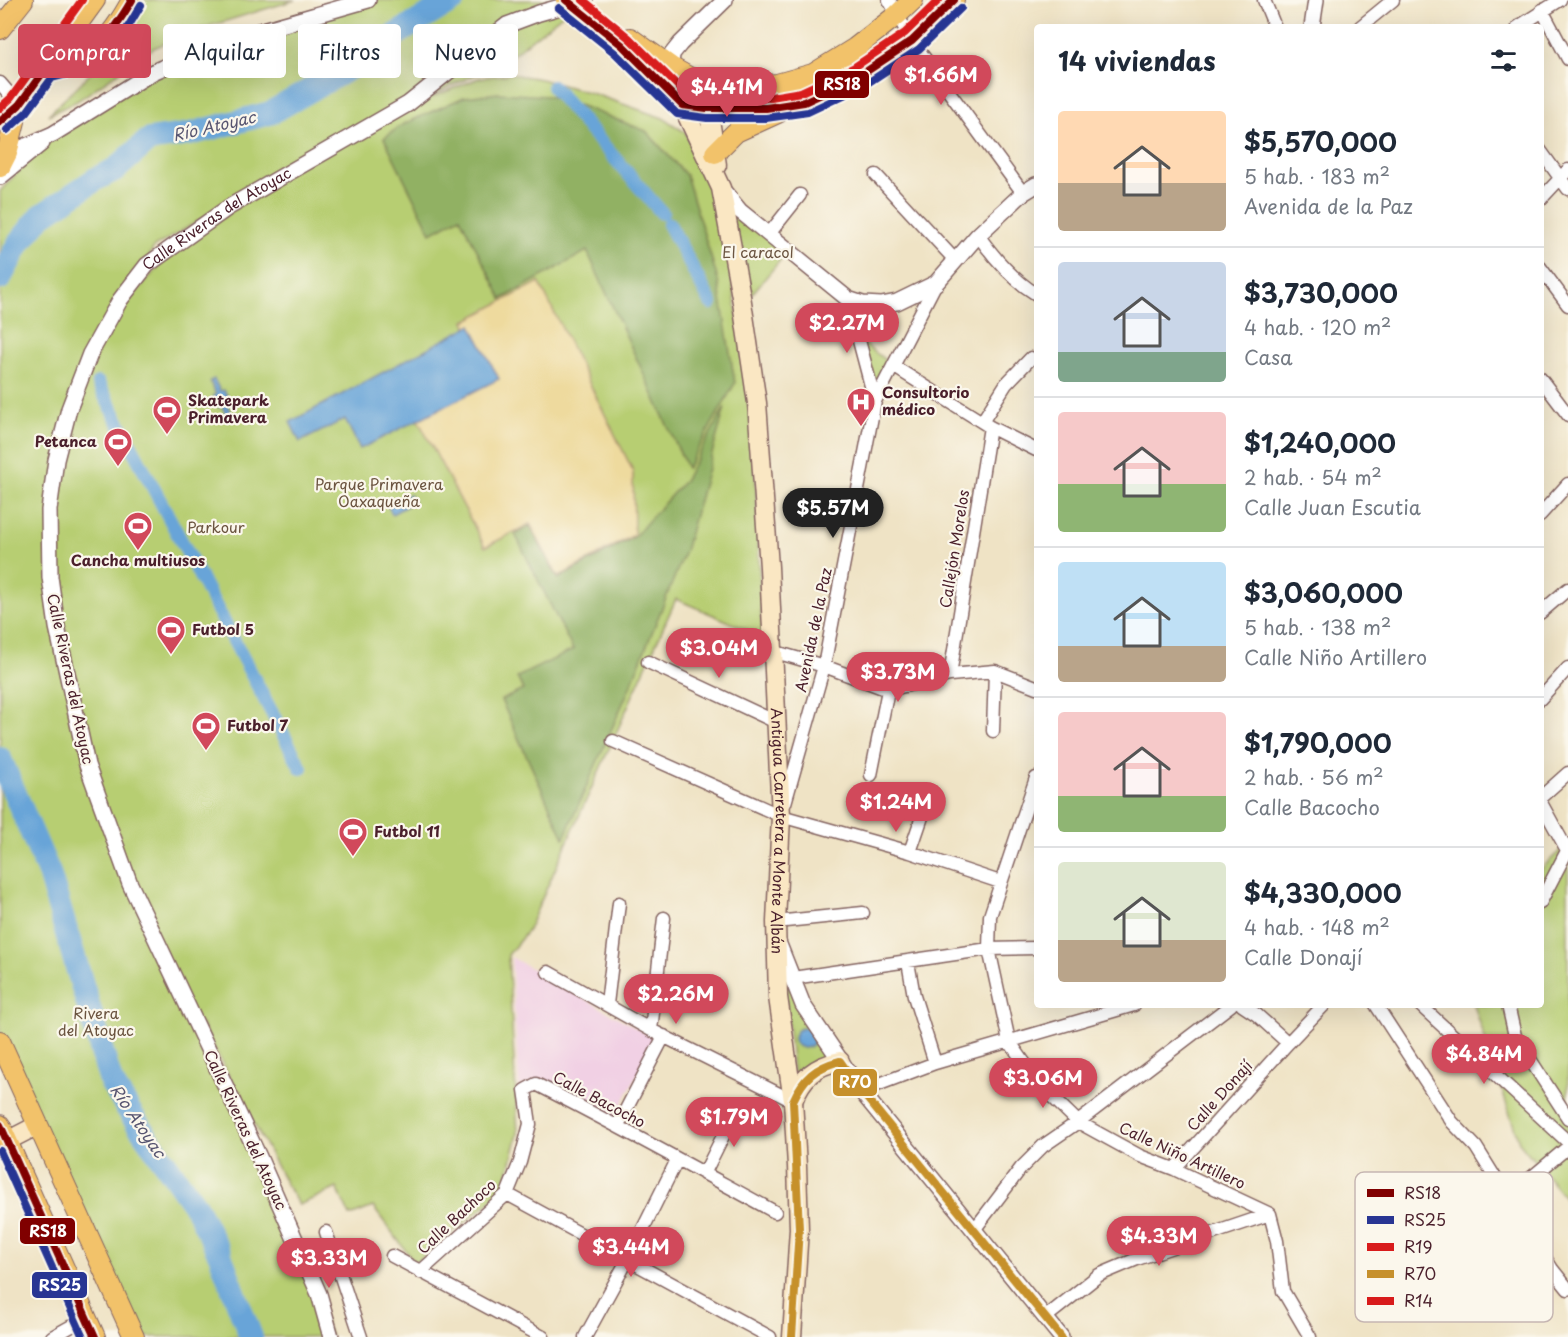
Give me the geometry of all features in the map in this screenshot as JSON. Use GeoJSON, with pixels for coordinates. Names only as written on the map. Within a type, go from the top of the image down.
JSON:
{"type":"FeatureCollection","features":[{"type":"Feature","properties":{"kind":"main road"},"geometry":{"type":"LineString","coordinates":[[78,24],[95,0]]}},
{"type":"Feature","properties":{"kind":"main road"},"geometry":{"type":"LineString","coordinates":[[118,24],[132,0]]}},
{"type":"Feature","properties":{"kind":"main road"},"geometry":{"type":"LineString","coordinates":[[566,0],[626,42],[705,86],[734,88],[777,84],[813,74],[855,48],[893,7],[913,0]]}},
{"type":"Feature","properties":{"kind":"main road"},"geometry":{"type":"LineString","coordinates":[[584,0],[626,42],[682,105],[707,108],[766,108],[804,102]]}},
{"type":"Feature","properties":{"kind":"main road"},"geometry":{"type":"LineString","coordinates":[[715,153],[736,132],[858,77],[912,41],[954,0]]}},
{"type":"Feature","properties":{"kind":"main road","name":"Antigua Carretera a Monte Albán"},"geometry":{"type":"LineString","coordinates":[[671,67],[682,105],[721,188],[742,302],[757,403],[769,567],[781,816],[776,930]]}},
{"type":"Feature","properties":{"kind":"main road"},"geometry":{"type":"LineString","coordinates":[[0,122],[19,105],[39,78]]}},
{"type":"Feature","properties":{"kind":"main road"},"geometry":{"type":"LineString","coordinates":[[705,86],[721,188]]}},
{"type":"Feature","properties":{"kind":"main road"},"geometry":{"type":"LineString","coordinates":[[2,160],[19,105]]}},
{"type":"Feature","properties":{"kind":"main road"},"geometry":{"type":"LineString","coordinates":[[776,930],[778,996],[793,1101],[799,1229],[792,1337]]}},
{"type":"Feature","properties":{"kind":"main road"},"geometry":{"type":"LineString","coordinates":[[0,1041],[134,1337]]}},
{"type":"Feature","properties":{"kind":"main road"},"geometry":{"type":"LineString","coordinates":[[793,1101],[798,1088],[811,1072],[824,1064],[840,1061]]}},
{"type":"Feature","properties":{"kind":"main road"},"geometry":{"type":"LineString","coordinates":[[38,1125],[3,1133],[95,1337]]}},
{"type":"Feature","properties":{"kind":"street"},"geometry":{"type":"LineString","coordinates":[[2,160],[53,134],[153,72],[218,43],[368,0]]}},
{"type":"Feature","properties":{"kind":"street","name":"Calle Riveras del Atoyac"},"geometry":{"type":"LineString","coordinates":[[331,1337],[319,1294],[259,1156],[130,884],[87,765],[57,627],[50,577],[49,510],[56,460],[62,434],[90,354],[120,300],[147,265],[229,207],[408,104],[507,25],[539,12],[584,0]]}},
{"type":"Feature","properties":{"kind":"street"},"geometry":{"type":"LineString","coordinates":[[671,67],[672,54],[680,44],[725,0]]}},
{"type":"Feature","properties":{"kind":"street"},"geometry":{"type":"LineString","coordinates":[[1264,0],[1274,24]]}},
{"type":"Feature","properties":{"kind":"street"},"geometry":{"type":"LineString","coordinates":[[1312,24],[1316,0]]}},
{"type":"Feature","properties":{"kind":"street"},"geometry":{"type":"LineString","coordinates":[[1364,24],[1393,0]]}},
{"type":"Feature","properties":{"kind":"street"},"geometry":{"type":"LineString","coordinates":[[1522,24],[1560,0]]}},
{"type":"Feature","properties":{"kind":"street"},"geometry":{"type":"LineString","coordinates":[[721,188],[741,212],[848,299],[863,304],[881,305],[897,302],[936,283],[978,235],[1030,189],[912,41],[893,7]]}},
{"type":"Feature","properties":{"kind":"street"},"geometry":{"type":"LineString","coordinates":[[1542,10],[1568,59]]}},
{"type":"Feature","properties":{"kind":"street"},"geometry":{"type":"LineString","coordinates":[[0,83],[19,105]]}},
{"type":"Feature","properties":{"kind":"street"},"geometry":{"type":"LineString","coordinates":[[0,177],[53,134]]}},
{"type":"Feature","properties":{"kind":"street"},"geometry":{"type":"LineString","coordinates":[[1544,154],[1564,174],[1568,189]]}},
{"type":"Feature","properties":{"kind":"street"},"geometry":{"type":"LineString","coordinates":[[1544,196],[1564,174]]}},
{"type":"Feature","properties":{"kind":"street"},"geometry":{"type":"LineString","coordinates":[[876,175],[956,260]]}},
{"type":"Feature","properties":{"kind":"street"},"geometry":{"type":"LineString","coordinates":[[769,234],[800,195]]}},
{"type":"Feature","properties":{"kind":"street"},"geometry":{"type":"LineString","coordinates":[[978,235],[1000,264],[1034,289]]}},
{"type":"Feature","properties":{"kind":"street"},"geometry":{"type":"LineString","coordinates":[[1544,272],[1568,305]]}},
{"type":"Feature","properties":{"kind":"street","name":"Avenida de la Paz"},"geometry":{"type":"LineString","coordinates":[[781,816],[824,666],[875,401],[936,283]]}},
{"type":"Feature","properties":{"kind":"street"},"geometry":{"type":"LineString","coordinates":[[848,299],[875,401]]}},
{"type":"Feature","properties":{"kind":"street"},"geometry":{"type":"LineString","coordinates":[[986,424],[1006,384],[1031,358]]}},
{"type":"Feature","properties":{"kind":"street"},"geometry":{"type":"LineString","coordinates":[[893,366],[986,424],[1034,449]]}},
{"type":"Feature","properties":{"kind":"street"},"geometry":{"type":"LineString","coordinates":[[1544,383],[1568,415]]}},
{"type":"Feature","properties":{"kind":"street","name":"Callejón Morelos"},"geometry":{"type":"LineString","coordinates":[[950,675],[986,424]]}},
{"type":"Feature","properties":{"kind":"street"},"geometry":{"type":"LineString","coordinates":[[1544,511],[1568,484]]}},
{"type":"Feature","properties":{"kind":"street"},"geometry":{"type":"LineString","coordinates":[[1544,610],[1568,589]]}},
{"type":"Feature","properties":{"kind":"street"},"geometry":{"type":"LineString","coordinates":[[772,651],[824,666],[888,690],[950,675],[994,671],[1034,686]]}},
{"type":"Feature","properties":{"kind":"street"},"geometry":{"type":"LineString","coordinates":[[648,662],[776,722]]}},
{"type":"Feature","properties":{"kind":"street"},"geometry":{"type":"LineString","coordinates":[[1544,695],[1568,668]]}},
{"type":"Feature","properties":{"kind":"street"},"geometry":{"type":"LineString","coordinates":[[993,731],[994,671]]}},
{"type":"Feature","properties":{"kind":"street"},"geometry":{"type":"LineString","coordinates":[[871,775],[888,690]]}},
{"type":"Feature","properties":{"kind":"street"},"geometry":{"type":"LineString","coordinates":[[613,741],[781,816],[910,852],[1000,882]]}},
{"type":"Feature","properties":{"kind":"street"},"geometry":{"type":"LineString","coordinates":[[1544,796],[1568,773]]}},
{"type":"Feature","properties":{"kind":"street","name":"Calle Niño Artillero"},"geometry":{"type":"LineString","coordinates":[[1034,784],[990,916],[989,949],[1009,1041],[1040,1085],[1078,1122],[1140,1156],[1174,1169],[1270,1214]]}},
{"type":"Feature","properties":{"kind":"street"},"geometry":{"type":"LineString","coordinates":[[1544,807],[1568,849],[1544,895]]}},
{"type":"Feature","properties":{"kind":"street"},"geometry":{"type":"LineString","coordinates":[[910,852],[925,808]]}},
{"type":"Feature","properties":{"kind":"street"},"geometry":{"type":"LineString","coordinates":[[607,1004],[619,903]]}},
{"type":"Feature","properties":{"kind":"street"},"geometry":{"type":"LineString","coordinates":[[776,930],[863,914]]}},
{"type":"Feature","properties":{"kind":"street"},"geometry":{"type":"LineString","coordinates":[[651,1030],[664,918]]}},
{"type":"Feature","properties":{"kind":"street","name":"Antigua Carretera a Monte Albán"},"geometry":{"type":"LineString","coordinates":[[776,930],[803,1005],[861,1091],[1061,1337]]}},
{"type":"Feature","properties":{"kind":"street"},"geometry":{"type":"LineString","coordinates":[[794,978],[989,949],[1034,948]]}},
{"type":"Feature","properties":{"kind":"street"},"geometry":{"type":"LineString","coordinates":[[908,962],[914,996],[936,1063]]}},
{"type":"Feature","properties":{"kind":"street"},"geometry":{"type":"LineString","coordinates":[[548,972],[651,1030],[793,1101]]}},
{"type":"Feature","properties":{"kind":"street"},"geometry":{"type":"LineString","coordinates":[[861,1091],[936,1063],[1124,1008]]}},
{"type":"Feature","properties":{"kind":"street"},"geometry":{"type":"LineString","coordinates":[[974,1230],[1021,1168],[1043,1146],[1227,1008]]}},
{"type":"Feature","properties":{"kind":"street"},"geometry":{"type":"LineString","coordinates":[[1246,1008],[1288,1043]]}},
{"type":"Feature","properties":{"kind":"street","name":"Calle Donají"},"geometry":{"type":"LineString","coordinates":[[1174,1169],[1321,1008]]}},
{"type":"Feature","properties":{"kind":"street"},"geometry":{"type":"LineString","coordinates":[[1378,1008],[1452,1122],[1476,1147],[1491,1172]]}},
{"type":"Feature","properties":{"kind":"street"},"geometry":{"type":"LineString","coordinates":[[1423,1008],[1568,1142]]}},
{"type":"Feature","properties":{"kind":"street"},"geometry":{"type":"LineString","coordinates":[[1509,1008],[1515,1036],[1568,1118]]}},
{"type":"Feature","properties":{"kind":"street"},"geometry":{"type":"LineString","coordinates":[[618,1125],[664,1036]]}},
{"type":"Feature","properties":{"kind":"street","name":"Calle Bacocho"},"geometry":{"type":"LineString","coordinates":[[536,1084],[618,1125],[677,1160],[775,1212]]}},
{"type":"Feature","properties":{"kind":"street","name":"Calle Bachoco"},"geometry":{"type":"LineString","coordinates":[[420,1272],[507,1194],[520,1161],[530,1124],[525,1090],[536,1084]]}},
{"type":"Feature","properties":{"kind":"street"},"geometry":{"type":"LineString","coordinates":[[704,1174],[737,1108]]}},
{"type":"Feature","properties":{"kind":"street"},"geometry":{"type":"LineString","coordinates":[[1538,1172],[1568,1147]]}},
{"type":"Feature","properties":{"kind":"street"},"geometry":{"type":"LineString","coordinates":[[585,1337],[677,1160]]}},
{"type":"Feature","properties":{"kind":"street"},"geometry":{"type":"LineString","coordinates":[[507,1194],[770,1337]]}},
{"type":"Feature","properties":{"kind":"street"},"geometry":{"type":"LineString","coordinates":[[1046,1317],[1099,1275],[1137,1259],[1270,1214],[1277,1241],[1283,1291],[1310,1337]]}},
{"type":"Feature","properties":{"kind":"street"},"geometry":{"type":"LineString","coordinates":[[326,1232],[361,1337]]}},
{"type":"Feature","properties":{"kind":"street"},"geometry":{"type":"LineString","coordinates":[[392,1256],[543,1337]]}},
{"type":"Feature","properties":{"kind":"street"},"geometry":{"type":"LineString","coordinates":[[1553,1270],[1568,1289]]}},
{"type":"Feature","properties":{"kind":"street"},"geometry":{"type":"LineString","coordinates":[[52,1337],[86,1318]]}},
{"type":"Feature","properties":{"kind":"shaded area"},"geometry":{"type":"Polygon","coordinates":[[[511,957],[656,1039],[614,1119],[541,1079],[519,1087],[511,957]]]}},
{"type":"Feature","properties":{"kind":"green space"},"geometry":{"type":"Polygon","coordinates":[[[137,0],[295,0],[216,24],[163,24],[163,44],[151,50],[151,24],[124,24],[137,0]]]}},
{"type":"Feature","properties":{"kind":"green space","name":"Parque Primavera Oaxaqueña"},"geometry":{"type":"Polygon","coordinates":[[[370,0],[581,0],[518,50],[518,24],[413,24],[413,78],[468,78],[406,108],[479,78],[518,78],[518,75],[541,79],[591,93],[663,118],[685,132],[714,192],[729,255],[754,439],[762,636],[676,599],[528,930],[508,955],[518,1134],[504,1190],[415,1263],[373,1207],[350,1216],[337,1188],[299,1205],[201,1023],[331,1337],[133,1337],[0,1041],[0,191],[53,134],[143,78],[151,78],[151,73],[163,69],[163,78],[286,78],[286,28],[370,0]],[[307,157],[154,247],[117,317],[166,258],[307,157]],[[57,522],[50,577],[87,765],[90,759],[56,581],[57,522]]]}},
{"type":"Feature","properties":{"kind":"green space"},"geometry":{"type":"Polygon","coordinates":[[[86,78],[110,78],[77,101],[48,115],[86,78]]]}},
{"type":"Feature","properties":{"kind":"green space"},"geometry":{"type":"Polygon","coordinates":[[[498,93],[547,96],[571,102],[646,131],[686,175],[718,280],[735,383],[687,468],[587,251],[502,299],[460,217],[431,233],[384,138],[402,125],[464,97],[498,93]]]}},
{"type":"Feature","properties":{"kind":"green space","name":"El caracol"},"geometry":{"type":"Polygon","coordinates":[[[730,211],[788,251],[746,301],[730,211]]]}},
{"type":"Feature","properties":{"kind":"green space"},"geometry":{"type":"Polygon","coordinates":[[[858,339],[893,366],[875,401],[858,339]]]}},
{"type":"Feature","properties":{"kind":"green space"},"geometry":{"type":"Polygon","coordinates":[[[725,407],[685,551],[630,687],[564,838],[501,700],[523,690],[517,677],[573,650],[515,534],[530,526],[558,579],[634,537],[684,481],[725,407]]]}},
{"type":"Feature","properties":{"kind":"green space"},"geometry":{"type":"Polygon","coordinates":[[[1568,843],[1568,1202],[1553,1184],[1553,1172],[1544,1172],[1519,1142],[1475,1008],[1544,1008],[1544,866],[1568,843]]]}},
{"type":"Feature","properties":{"kind":"green space"},"geometry":{"type":"Polygon","coordinates":[[[782,968],[843,1059],[794,1080],[782,968]]]}},
{"type":"Feature","properties":{"kind":"sand"},"geometry":{"type":"Polygon","coordinates":[[[539,282],[633,471],[634,535],[558,577],[530,524],[485,547],[416,416],[493,377],[465,321],[539,282]]]}},
{"type":"Feature","properties":{"kind":"water"},"geometry":{"type":"Polygon","coordinates":[[[471,325],[499,379],[360,449],[345,419],[300,442],[290,422],[471,325]]]}},
{"type":"Feature","properties":{"kind":"water"},"geometry":{"type":"Polygon","coordinates":[[[214,379],[220,391],[224,390],[230,401],[227,404],[232,415],[227,417],[222,406],[219,408],[213,396],[216,394],[210,381],[214,379]]]}},
{"type":"Feature","properties":{"kind":"water"},"geometry":{"type":"Polygon","coordinates":[[[409,494],[414,502],[392,514],[388,506],[409,494]]]}},
{"type":"Feature","properties":{"kind":"water"},"geometry":{"type":"Polygon","coordinates":[[[804,1028],[811,1031],[814,1038],[811,1045],[804,1048],[797,1045],[794,1038],[797,1031],[804,1028]]]}},
{"type":"Feature","properties":{"kind":"waterway","name":"Río Atoyac"},"geometry":{"type":"LineString","coordinates":[[0,278],[19,243],[41,216],[96,179],[116,169],[149,140],[190,134],[270,113],[353,66],[390,38],[454,0]]}},
{"type":"Feature","properties":{"kind":"waterway"},"geometry":{"type":"LineString","coordinates":[[553,87],[662,213]]}},
{"type":"Feature","properties":{"kind":"waterway"},"geometry":{"type":"LineString","coordinates":[[669,224],[711,303]]}},
{"type":"Feature","properties":{"kind":"waterway"},"geometry":{"type":"LineString","coordinates":[[98,383],[301,768]]}},
{"type":"Feature","properties":{"kind":"waterway","name":"Río Atoyac"},"geometry":{"type":"LineString","coordinates":[[0,759],[49,873],[111,1082],[196,1207],[220,1255],[251,1337]]}},
{"type":"Feature","properties":{"kind":"transit line","name":"R14"},"geometry":{"type":"LineString","coordinates":[[0,108],[11,98],[82,0]]}},
{"type":"Feature","properties":{"kind":"transit line","name":"RS18"},"geometry":{"type":"LineString","coordinates":[[0,122],[19,105],[46,68],[75,60],[98,46],[116,26],[132,0]]}},
{"type":"Feature","properties":{"kind":"transit line","name":"RS18"},"geometry":{"type":"LineString","coordinates":[[566,0],[622,45],[682,105],[707,108],[766,108],[804,102],[858,77],[912,41],[954,0]]}},
{"type":"Feature","properties":{"kind":"transit line","name":"R19"},"geometry":{"type":"LineString","coordinates":[[583,0],[629,38],[687,95],[708,98],[765,98],[801,92],[853,68],[905,33],[939,0]]}},
{"type":"Feature","properties":{"kind":"transit line","name":"RS25"},"geometry":{"type":"LineString","coordinates":[[7,130],[27,112],[52,78],[79,71],[105,54],[125,32],[141,5]]}},
{"type":"Feature","properties":{"kind":"transit line","name":"RS25"},"geometry":{"type":"LineString","coordinates":[[559,8],[615,53],[677,114],[707,118],[766,118],[808,112],[863,86],[919,49],[961,8]]}},
{"type":"Feature","properties":{"kind":"transit line","name":"R70"},"geometry":{"type":"LineString","coordinates":[[792,1337],[799,1229],[793,1101],[801,1086],[811,1075],[817,1070],[840,1061],[861,1091],[1061,1337]]}},
{"type":"Feature","properties":{"kind":"transit line","name":"RS18"},"geometry":{"type":"LineString","coordinates":[[0,1125],[95,1337]]}},
{"type":"Feature","properties":{"kind":"transit line","name":"RS25"},"geometry":{"type":"LineString","coordinates":[[0,1151],[83,1337]]}},
{"type":"Feature","properties":{"kind":"place","name":"Consultorio médico"},"geometry":{"type":"Point","coordinates":[861,428]}},
{"type":"Feature","properties":{"kind":"place","name":"Skatepark Primavera"},"geometry":{"type":"Point","coordinates":[167,436]}},
{"type":"Feature","properties":{"kind":"place","name":"Petanca"},"geometry":{"type":"Point","coordinates":[118,468]}},
{"type":"Feature","properties":{"kind":"place","name":"Cancha multiusos"},"geometry":{"type":"Point","coordinates":[138,552]}},
{"type":"Feature","properties":{"kind":"place","name":"Futbol 5"},"geometry":{"type":"Point","coordinates":[171,656]}},
{"type":"Feature","properties":{"kind":"place","name":"Futbol 7"},"geometry":{"type":"Point","coordinates":[206,752]}},
{"type":"Feature","properties":{"kind":"place","name":"Futbol 11"},"geometry":{"type":"Point","coordinates":[353,858]}},
{"type":"Feature","properties":{"kind":"park label","name":"Parkour"},"geometry":{"type":"Point","coordinates":[216,528]}},
{"type":"Feature","properties":{"kind":"park label","name":"Rivera del Atoyac"},"geometry":{"type":"Point","coordinates":[96,1022]}}]}
